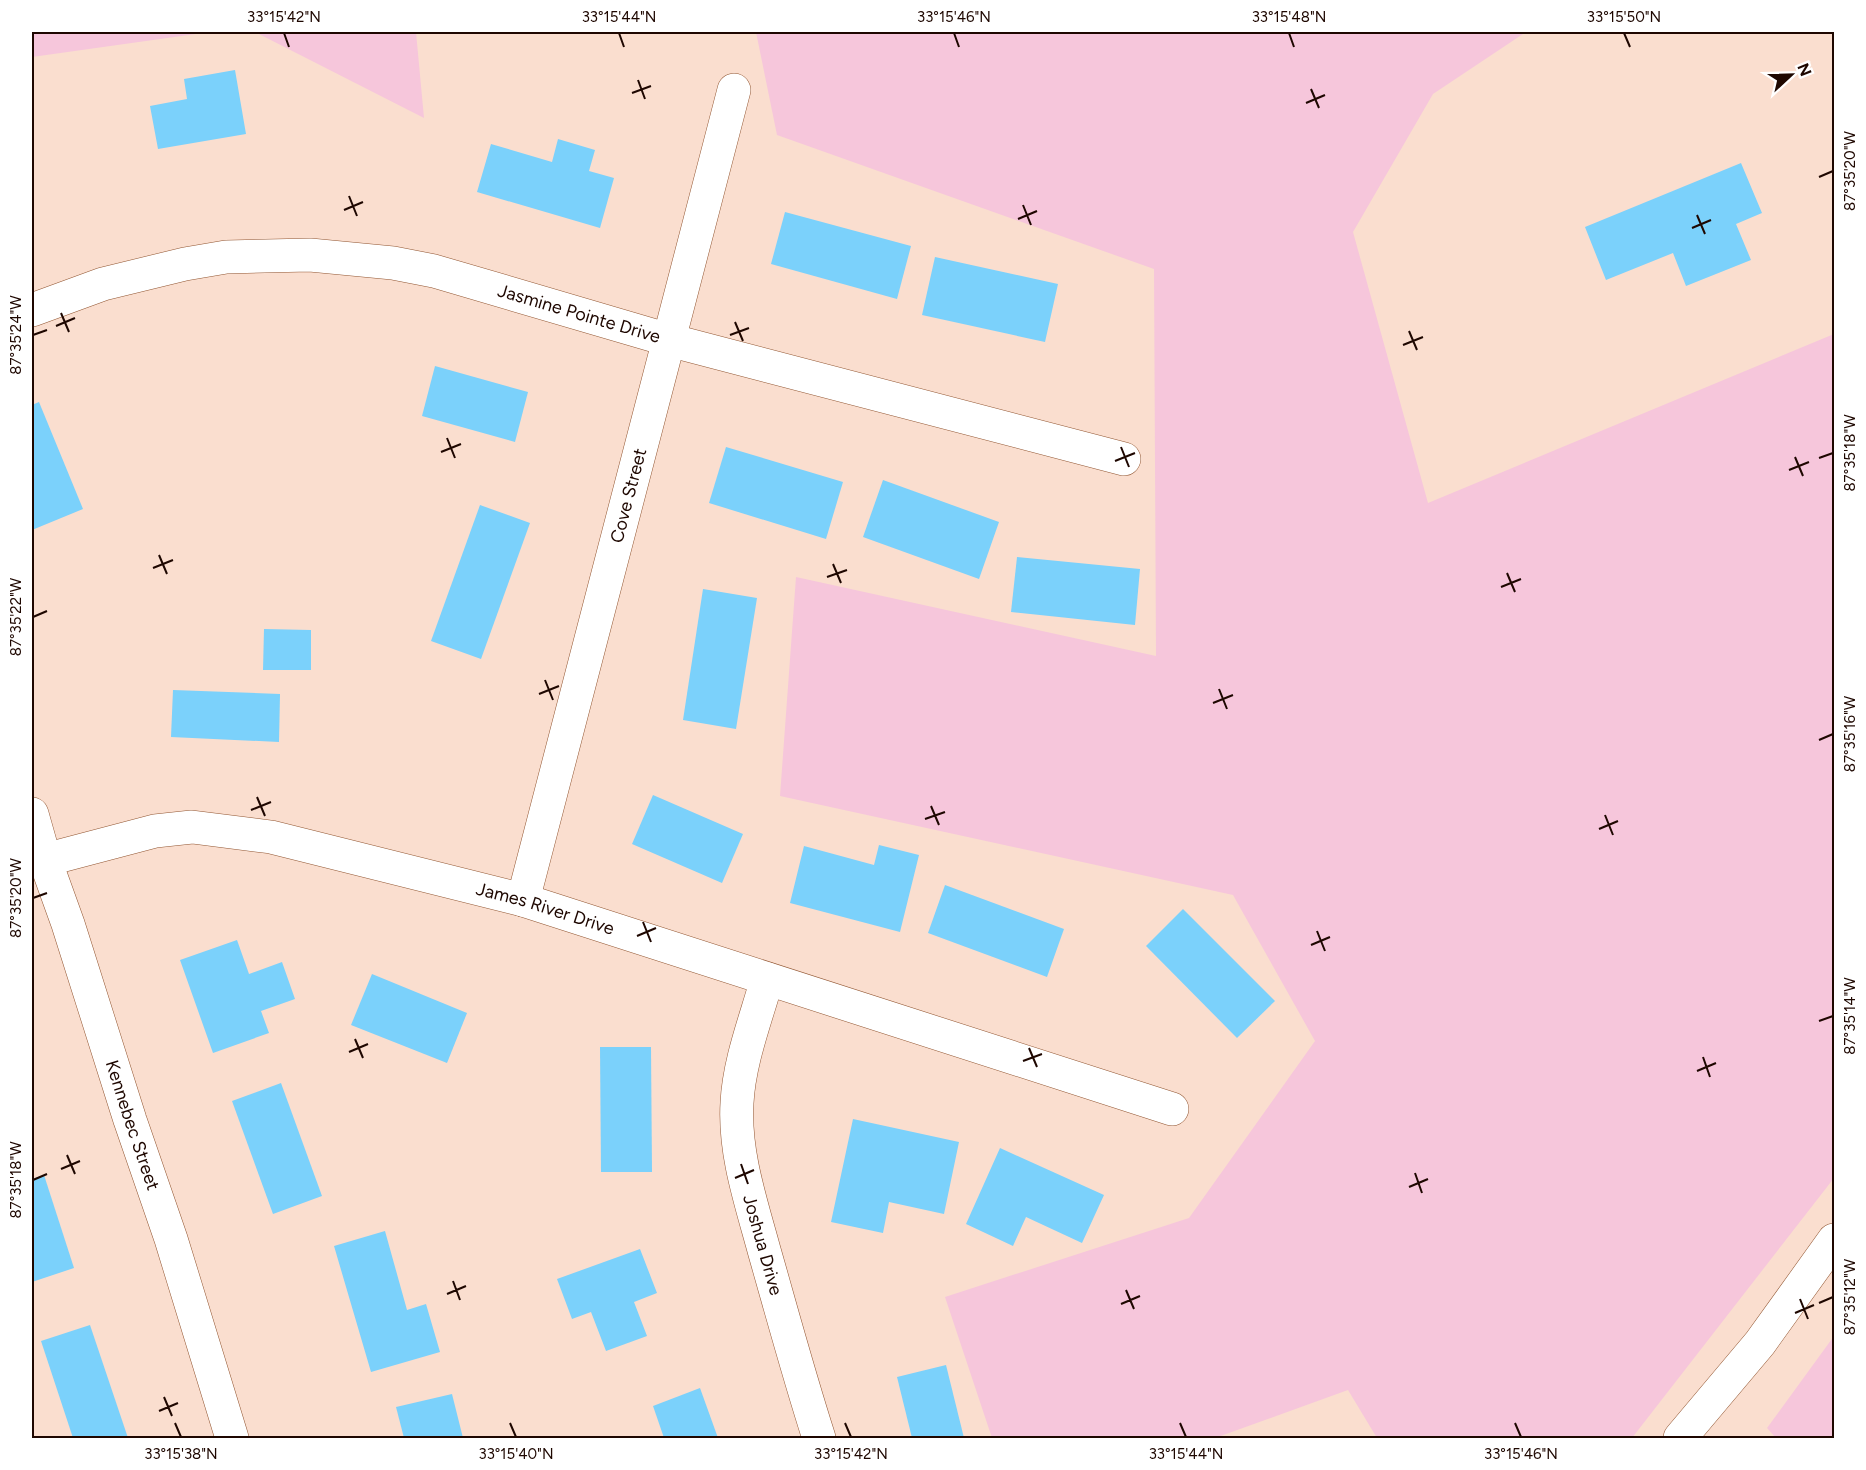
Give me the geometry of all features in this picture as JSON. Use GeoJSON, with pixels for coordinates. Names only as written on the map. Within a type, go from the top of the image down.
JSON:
{"type":"FeatureCollection","features":[{"type":"Feature","properties":{"kind":"street","name":"Cove Street"},"geometry":{"type":"LineString","coordinates":[[523,900],[734,90]]}},
{"type":"Feature","properties":{"kind":"street","name":"Jasmine Pointe Drive"},"geometry":{"type":"LineString","coordinates":[[32,310],[104,284],[185,264],[226,257],[309,255],[393,263],[434,271],[669,340],[1124,459]]}},
{"type":"Feature","properties":{"kind":"street","name":"Kennebec Street"},"geometry":{"type":"LineString","coordinates":[[32,814],[129,1120],[171,1239],[232,1438]]}},
{"type":"Feature","properties":{"kind":"street","name":"James River Drive"},"geometry":{"type":"LineString","coordinates":[[45,860],[155,831],[192,827],[271,837],[523,900],[1172,1109]]}},
{"type":"Feature","properties":{"kind":"street","name":"Joshua Drive"},"geometry":{"type":"LineString","coordinates":[[767,979],[742,1068],[737,1102],[737,1138],[744,1177],[819,1438]]}},
{"type":"Feature","properties":{"kind":"street"},"geometry":{"type":"LineString","coordinates":[[1680,1438],[1760,1343],[1834,1240]]}},
{"type":"Feature","properties":{"kind":"shaded area"},"geometry":{"type":"Polygon","coordinates":[[[32,32],[210,32],[32,57],[32,32]]]}},
{"type":"Feature","properties":{"kind":"shaded area"},"geometry":{"type":"Polygon","coordinates":[[[255,32],[416,32],[424,118],[255,32]]]}},
{"type":"Feature","properties":{"kind":"shaded area"},"geometry":{"type":"Polygon","coordinates":[[[756,32],[1526,32],[1433,94],[1353,232],[1428,503],[1834,334],[1834,1178],[1632,1438],[1377,1438],[1348,1390],[1215,1438],[992,1438],[945,1297],[1189,1218],[1315,1041],[1233,895],[780,796],[796,577],[1156,656],[1154,269],[777,135],[756,32]]]}},
{"type":"Feature","properties":{"kind":"shaded area"},"geometry":{"type":"Polygon","coordinates":[[[1834,1336],[1834,1438],[1776,1438],[1767,1428],[1834,1336]]]}},
{"type":"Feature","properties":{"kind":"building"},"geometry":{"type":"Polygon","coordinates":[[[235,70],[246,134],[158,149],[150,106],[187,99],[184,79],[235,70]]]}},
{"type":"Feature","properties":{"kind":"building"},"geometry":{"type":"Polygon","coordinates":[[[558,139],[595,150],[589,171],[614,178],[600,228],[477,192],[491,144],[552,162],[558,139]]]}},
{"type":"Feature","properties":{"kind":"building"},"geometry":{"type":"Polygon","coordinates":[[[1741,163],[1762,213],[1736,224],[1751,260],[1686,286],[1673,253],[1606,280],[1585,227],[1741,163]]]}},
{"type":"Feature","properties":{"kind":"building"},"geometry":{"type":"Polygon","coordinates":[[[785,212],[911,246],[897,299],[771,264],[785,212]]]}},
{"type":"Feature","properties":{"kind":"building"},"geometry":{"type":"Polygon","coordinates":[[[935,257],[1058,284],[1045,342],[922,315],[935,257]]]}},
{"type":"Feature","properties":{"kind":"building"},"geometry":{"type":"Polygon","coordinates":[[[435,366],[528,392],[515,442],[422,416],[435,366]]]}},
{"type":"Feature","properties":{"kind":"building"},"geometry":{"type":"Polygon","coordinates":[[[39,402],[83,509],[32,530],[32,405],[39,402]]]}},
{"type":"Feature","properties":{"kind":"building"},"geometry":{"type":"Polygon","coordinates":[[[726,447],[843,482],[826,539],[709,503],[726,447]]]}},
{"type":"Feature","properties":{"kind":"building"},"geometry":{"type":"Polygon","coordinates":[[[883,480],[999,522],[979,579],[863,537],[883,480]]]}},
{"type":"Feature","properties":{"kind":"building"},"geometry":{"type":"Polygon","coordinates":[[[480,505],[530,523],[481,659],[431,641],[480,505]]]}},
{"type":"Feature","properties":{"kind":"building"},"geometry":{"type":"Polygon","coordinates":[[[1017,557],[1140,569],[1135,625],[1011,612],[1017,557]]]}},
{"type":"Feature","properties":{"kind":"building"},"geometry":{"type":"Polygon","coordinates":[[[703,589],[757,598],[736,729],[683,720],[703,589]]]}},
{"type":"Feature","properties":{"kind":"building"},"geometry":{"type":"Polygon","coordinates":[[[264,629],[311,630],[311,670],[263,670],[264,629]]]}},
{"type":"Feature","properties":{"kind":"building"},"geometry":{"type":"Polygon","coordinates":[[[173,690],[280,694],[279,742],[171,737],[173,690]]]}},
{"type":"Feature","properties":{"kind":"building"},"geometry":{"type":"Polygon","coordinates":[[[653,795],[743,834],[722,883],[632,844],[653,795]]]}},
{"type":"Feature","properties":{"kind":"building"},"geometry":{"type":"Polygon","coordinates":[[[879,845],[919,855],[900,932],[790,903],[804,846],[874,865],[879,845]]]}},
{"type":"Feature","properties":{"kind":"building"},"geometry":{"type":"Polygon","coordinates":[[[945,885],[1064,929],[1047,977],[928,933],[945,885]]]}},
{"type":"Feature","properties":{"kind":"building"},"geometry":{"type":"Polygon","coordinates":[[[1183,909],[1275,1001],[1237,1038],[1146,946],[1183,909]]]}},
{"type":"Feature","properties":{"kind":"building"},"geometry":{"type":"Polygon","coordinates":[[[237,940],[249,974],[282,962],[295,999],[261,1011],[269,1033],[213,1053],[180,960],[237,940]]]}},
{"type":"Feature","properties":{"kind":"building"},"geometry":{"type":"Polygon","coordinates":[[[372,974],[467,1013],[447,1063],[351,1025],[372,974]]]}},
{"type":"Feature","properties":{"kind":"building"},"geometry":{"type":"Polygon","coordinates":[[[600,1047],[651,1047],[652,1172],[601,1172],[600,1047]]]}},
{"type":"Feature","properties":{"kind":"building"},"geometry":{"type":"Polygon","coordinates":[[[281,1083],[322,1196],[273,1214],[232,1101],[281,1083]]]}},
{"type":"Feature","properties":{"kind":"building"},"geometry":{"type":"Polygon","coordinates":[[[853,1119],[959,1142],[944,1214],[889,1202],[883,1233],[831,1222],[853,1119]]]}},
{"type":"Feature","properties":{"kind":"building"},"geometry":{"type":"Polygon","coordinates":[[[1000,1148],[1104,1195],[1082,1243],[1026,1217],[1013,1246],[966,1224],[1000,1148]]]}},
{"type":"Feature","properties":{"kind":"building"},"geometry":{"type":"Polygon","coordinates":[[[44,1175],[74,1268],[32,1282],[32,1179],[44,1175]]]}},
{"type":"Feature","properties":{"kind":"building"},"geometry":{"type":"Polygon","coordinates":[[[385,1231],[407,1310],[426,1304],[440,1352],[371,1372],[334,1246],[385,1231]]]}},
{"type":"Feature","properties":{"kind":"building"},"geometry":{"type":"Polygon","coordinates":[[[640,1249],[657,1293],[634,1302],[647,1336],[606,1351],[591,1312],[572,1319],[557,1279],[640,1249]]]}},
{"type":"Feature","properties":{"kind":"building"},"geometry":{"type":"Polygon","coordinates":[[[90,1325],[128,1438],[73,1438],[41,1341],[90,1325]]]}},
{"type":"Feature","properties":{"kind":"building"},"geometry":{"type":"Polygon","coordinates":[[[946,1365],[964,1438],[912,1438],[897,1377],[946,1365]]]}},
{"type":"Feature","properties":{"kind":"building"},"geometry":{"type":"Polygon","coordinates":[[[700,1388],[718,1438],[664,1438],[653,1406],[700,1388]]]}},
{"type":"Feature","properties":{"kind":"building"},"geometry":{"type":"Polygon","coordinates":[[[452,1394],[463,1438],[404,1438],[396,1407],[452,1394]]]}}]}
